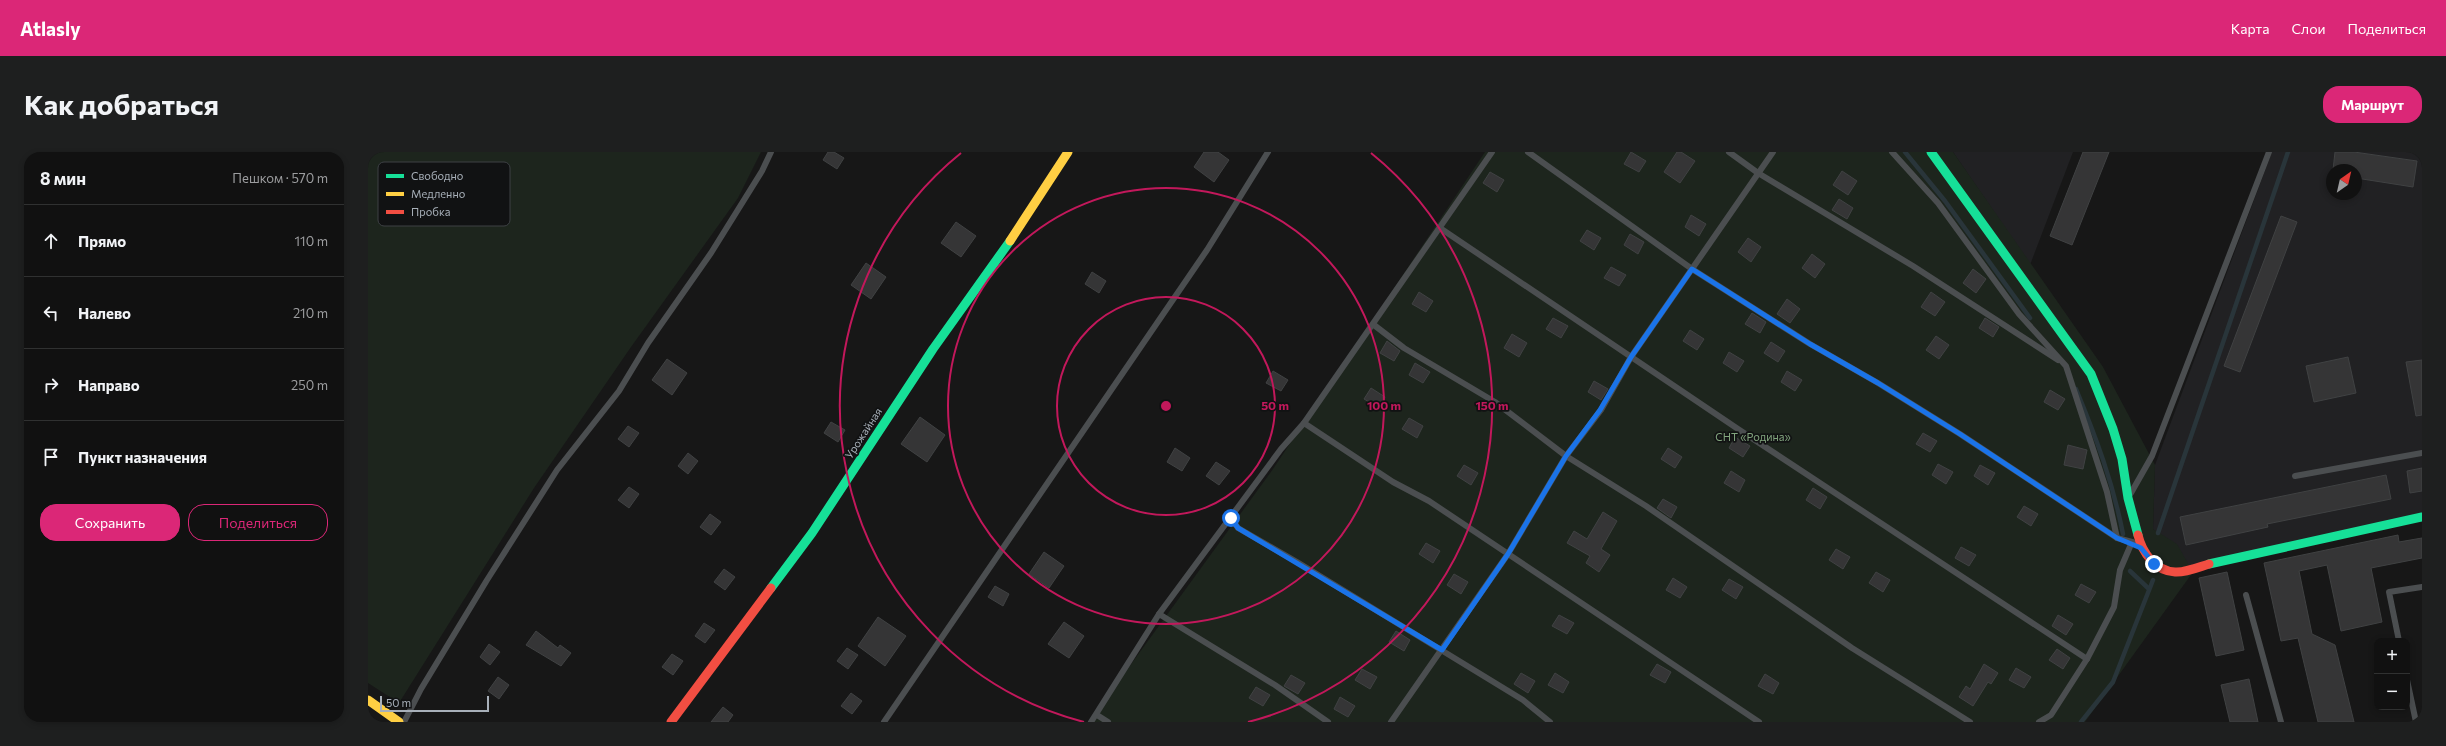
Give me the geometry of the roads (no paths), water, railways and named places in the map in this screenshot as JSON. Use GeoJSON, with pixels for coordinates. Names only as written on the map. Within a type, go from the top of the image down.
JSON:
{"type":"FeatureCollection","features":[{"type":"Feature","properties":{"kind":"street","name":"Урожайная"},"geometry":{"type":"LineString","coordinates":[[671,722],[812,533],[933,349],[1001,255],[1068,152]]}},
{"type":"Feature","properties":{"kind":"street"},"geometry":{"type":"LineString","coordinates":[[1931,152],[2091,374],[2120,452],[2128,498],[2141,548],[2154,564],[2175,572],[2422,516]]}},
{"type":"Feature","properties":{"kind":"street"},"geometry":{"type":"LineString","coordinates":[[368,700],[399,722]]}},
{"type":"Feature","properties":{"kind":"lane"},"geometry":{"type":"LineString","coordinates":[[404,722],[421,690],[483,586],[557,470],[619,391],[652,337],[711,253],[762,171],[771,152]]}},
{"type":"Feature","properties":{"kind":"lane"},"geometry":{"type":"LineString","coordinates":[[884,722],[1207,250],[1268,152]]}},
{"type":"Feature","properties":{"kind":"lane"},"geometry":{"type":"LineString","coordinates":[[1091,722],[1159,614],[1281,449],[1304,423],[1374,325],[1492,152]]}},
{"type":"Feature","properties":{"kind":"lane"},"geometry":{"type":"LineString","coordinates":[[1528,152],[1692,269],[1810,344],[1954,430],[2117,538],[2132,542],[2141,548]]}},
{"type":"Feature","properties":{"kind":"lane"},"geometry":{"type":"LineString","coordinates":[[1730,152],[1758,173],[1913,266],[2066,366]]}},
{"type":"Feature","properties":{"kind":"lane"},"geometry":{"type":"LineString","coordinates":[[1391,722],[1508,554],[1566,456],[1600,410],[1631,357],[1773,152]]}},
{"type":"Feature","properties":{"kind":"lane"},"geometry":{"type":"LineString","coordinates":[[1892,152],[1938,203],[2019,314],[2066,366],[2106,492],[2117,538]]}},
{"type":"Feature","properties":{"kind":"lane"},"geometry":{"type":"LineString","coordinates":[[2128,498],[2152,456],[2269,152]]}},
{"type":"Feature","properties":{"kind":"lane"},"geometry":{"type":"LineString","coordinates":[[1440,228],[1631,357],[2087,659]]}},
{"type":"Feature","properties":{"kind":"lane"},"geometry":{"type":"LineString","coordinates":[[1374,325],[1404,348],[1495,402],[1566,456],[1659,515],[1852,648],[1970,722]]}},
{"type":"Feature","properties":{"kind":"lane"},"geometry":{"type":"LineString","coordinates":[[1304,423],[1394,482],[1429,501],[1759,722]]}},
{"type":"Feature","properties":{"kind":"lane"},"geometry":{"type":"LineString","coordinates":[[2295,476],[2422,452]]}},
{"type":"Feature","properties":{"kind":"lane"},"geometry":{"type":"LineString","coordinates":[[1231,518],[1238,528],[1442,650],[1522,700],[1550,722]]}},
{"type":"Feature","properties":{"kind":"lane"},"geometry":{"type":"LineString","coordinates":[[2039,722],[2051,715],[2087,659],[2114,608],[2120,570],[2132,542]]}},
{"type":"Feature","properties":{"kind":"lane"},"geometry":{"type":"LineString","coordinates":[[2398,638],[2389,592],[2422,587]]}},
{"type":"Feature","properties":{"kind":"lane"},"geometry":{"type":"LineString","coordinates":[[2246,595],[2281,722]]}},
{"type":"Feature","properties":{"kind":"lane"},"geometry":{"type":"LineString","coordinates":[[1159,614],[1275,685],[1328,722]]}},
{"type":"Feature","properties":{"kind":"lane"},"geometry":{"type":"LineString","coordinates":[[2410,695],[2416,722]]}},
{"type":"Feature","properties":{"kind":"lane"},"geometry":{"type":"LineString","coordinates":[[2414,714],[2422,713]]}},
{"type":"Feature","properties":{"kind":"lane"},"geometry":{"type":"LineString","coordinates":[[1096,716],[1108,722]]}},
{"type":"Feature","properties":{"kind":"waterway"},"geometry":{"type":"LineString","coordinates":[[1905,152],[1945,201],[2030,318]]}},
{"type":"Feature","properties":{"kind":"waterway"},"geometry":{"type":"LineString","coordinates":[[2158,533],[2288,152]]}},
{"type":"Feature","properties":{"kind":"waterway"},"geometry":{"type":"LineString","coordinates":[[2076,389],[2103,460],[2123,534]]}},
{"type":"Feature","properties":{"kind":"waterway"},"geometry":{"type":"LineString","coordinates":[[2130,571],[2149,589]]}},
{"type":"Feature","properties":{"kind":"waterway"},"geometry":{"type":"LineString","coordinates":[[2081,722],[2113,682],[2153,580]]}},
{"type":"Feature","properties":{"kind":"park label","name":"СНТ «Родина»"},"geometry":{"type":"Point","coordinates":[1753,436]}}]}
